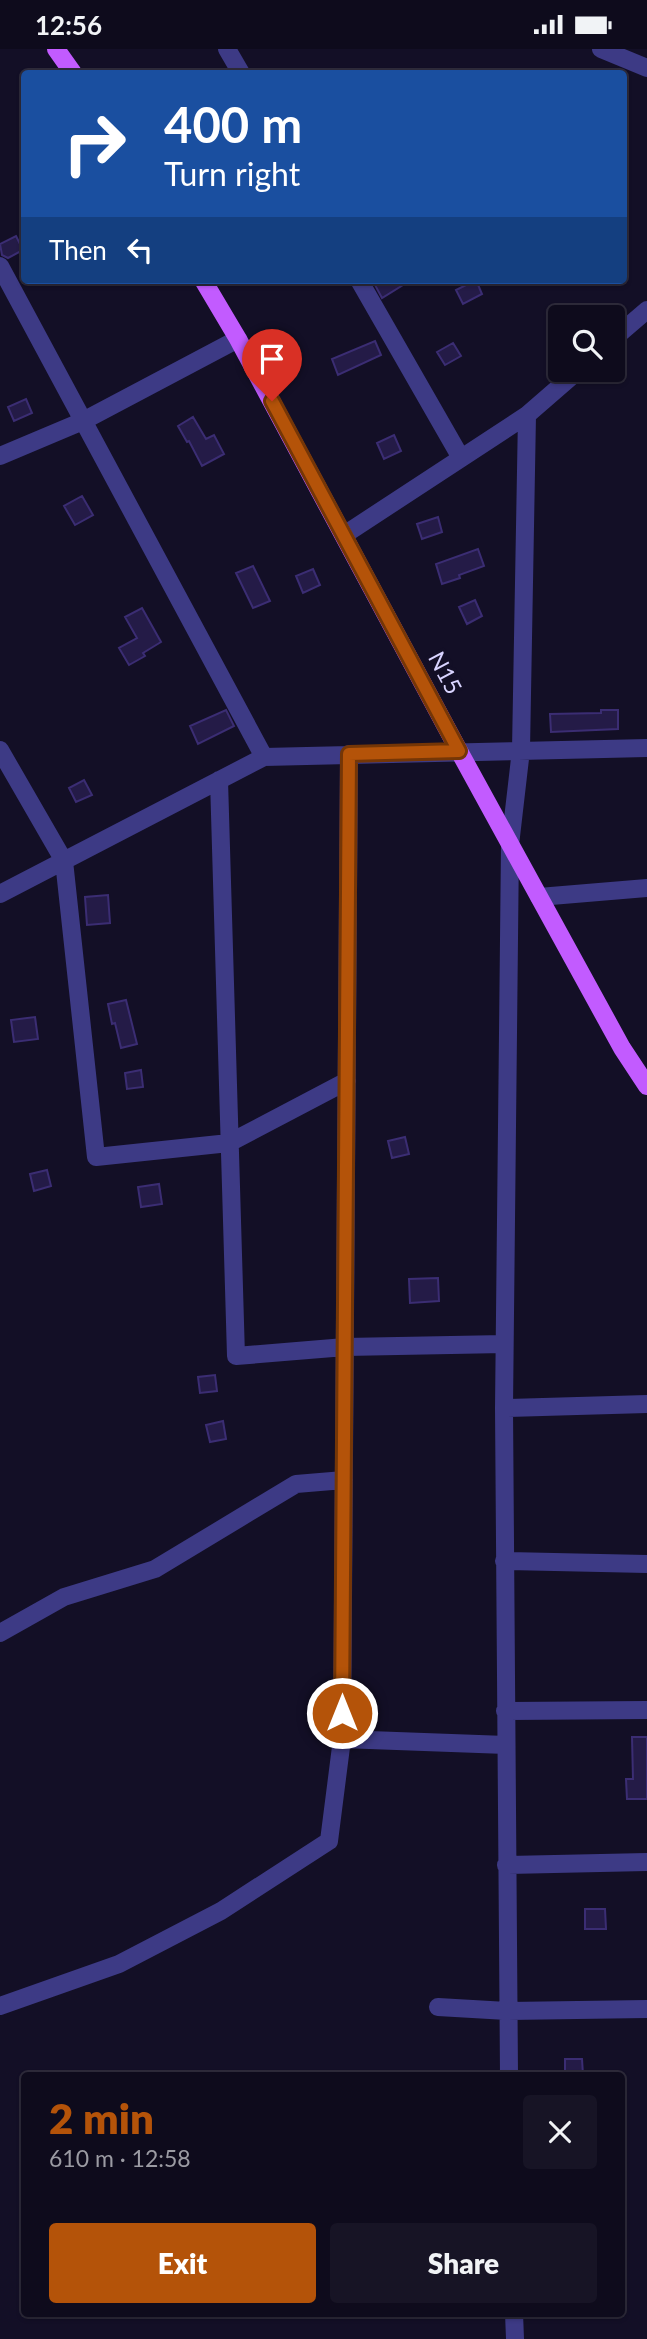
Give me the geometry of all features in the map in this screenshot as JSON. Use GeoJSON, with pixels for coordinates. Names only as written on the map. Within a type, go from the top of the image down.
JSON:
{"type":"FeatureCollection","features":[{"type":"Feature","properties":{"kind":"main road"},"geometry":{"type":"LineString","coordinates":[[56,49],[71,70]]}},
{"type":"Feature","properties":{"kind":"main road","name":"N15"},"geometry":{"type":"LineString","coordinates":[[205,284],[238,339],[510,845],[622,1048],[647,1086]]}},
{"type":"Feature","properties":{"kind":"street"},"geometry":{"type":"LineString","coordinates":[[227,49],[239,70]]}},
{"type":"Feature","properties":{"kind":"street"},"geometry":{"type":"LineString","coordinates":[[601,49],[647,68]]}},
{"type":"Feature","properties":{"kind":"street"},"geometry":{"type":"LineString","coordinates":[[0,266],[264,757]]}},
{"type":"Feature","properties":{"kind":"street"},"geometry":{"type":"LineString","coordinates":[[361,284],[461,458]]}},
{"type":"Feature","properties":{"kind":"street"},"geometry":{"type":"LineString","coordinates":[[625,329],[647,310]]}},
{"type":"Feature","properties":{"kind":"street"},"geometry":{"type":"LineString","coordinates":[[0,456],[83,421],[238,339]]}},
{"type":"Feature","properties":{"kind":"street"},"geometry":{"type":"LineString","coordinates":[[344,535],[527,415],[565,382]]}},
{"type":"Feature","properties":{"kind":"street"},"geometry":{"type":"LineString","coordinates":[[509,2072],[503,1408],[510,845],[521,750],[527,415]]}},
{"type":"Feature","properties":{"kind":"street"},"geometry":{"type":"LineString","coordinates":[[0,894],[264,757],[647,748]]}},
{"type":"Feature","properties":{"kind":"street"},"geometry":{"type":"LineString","coordinates":[[0,750],[64,861],[96,1157],[229,1143],[346,1081]]}},
{"type":"Feature","properties":{"kind":"street"},"geometry":{"type":"LineString","coordinates":[[0,2006],[119,1964],[221,1911],[329,1841],[342,1739],[349,754]]}},
{"type":"Feature","properties":{"kind":"street"},"geometry":{"type":"LineString","coordinates":[[219,780],[236,1356],[345,1347],[504,1344]]}},
{"type":"Feature","properties":{"kind":"street"},"geometry":{"type":"LineString","coordinates":[[539,897],[647,888]]}},
{"type":"Feature","properties":{"kind":"street"},"geometry":{"type":"LineString","coordinates":[[503,1408],[647,1404]]}},
{"type":"Feature","properties":{"kind":"street"},"geometry":{"type":"LineString","coordinates":[[0,1633],[64,1597],[155,1569],[296,1484],[344,1480]]}},
{"type":"Feature","properties":{"kind":"street"},"geometry":{"type":"LineString","coordinates":[[504,1561],[647,1564]]}},
{"type":"Feature","properties":{"kind":"street"},"geometry":{"type":"LineString","coordinates":[[505,1711],[647,1710]]}},
{"type":"Feature","properties":{"kind":"street"},"geometry":{"type":"LineString","coordinates":[[342,1739],[506,1745]]}},
{"type":"Feature","properties":{"kind":"street"},"geometry":{"type":"LineString","coordinates":[[506,1865],[647,1862]]}},
{"type":"Feature","properties":{"kind":"street"},"geometry":{"type":"LineString","coordinates":[[438,2007],[507,2011],[647,2009]]}},
{"type":"Feature","properties":{"kind":"street"},"geometry":{"type":"LineString","coordinates":[[514,2317],[515,2339]]}},
{"type":"Feature","properties":{"kind":"building"},"geometry":{"type":"Polygon","coordinates":[[[16,236],[21,251],[8,258],[2,255],[0,244],[16,236]]]}},
{"type":"Feature","properties":{"kind":"building"},"geometry":{"type":"Polygon","coordinates":[[[377,284],[405,284],[382,298],[377,284]]]}},
{"type":"Feature","properties":{"kind":"building"},"geometry":{"type":"Polygon","coordinates":[[[468,284],[478,284],[482,294],[463,304],[456,290],[468,284]]]}},
{"type":"Feature","properties":{"kind":"building"},"geometry":{"type":"Polygon","coordinates":[[[375,341],[381,355],[338,375],[332,359],[375,341]]]}},
{"type":"Feature","properties":{"kind":"building"},"geometry":{"type":"Polygon","coordinates":[[[453,343],[461,356],[445,365],[437,352],[453,343]]]}},
{"type":"Feature","properties":{"kind":"building"},"geometry":{"type":"Polygon","coordinates":[[[26,399],[32,413],[14,421],[8,407],[26,399]]]}},
{"type":"Feature","properties":{"kind":"building"},"geometry":{"type":"Polygon","coordinates":[[[193,417],[206,439],[214,435],[224,454],[202,466],[178,426],[193,417]]]}},
{"type":"Feature","properties":{"kind":"building"},"geometry":{"type":"Polygon","coordinates":[[[394,435],[401,451],[384,459],[377,443],[394,435]]]}},
{"type":"Feature","properties":{"kind":"building"},"geometry":{"type":"Polygon","coordinates":[[[82,496],[93,515],[75,525],[64,506],[82,496]]]}},
{"type":"Feature","properties":{"kind":"building"},"geometry":{"type":"Polygon","coordinates":[[[438,517],[442,532],[422,539],[417,524],[438,517]]]}},
{"type":"Feature","properties":{"kind":"building"},"geometry":{"type":"Polygon","coordinates":[[[478,549],[484,566],[442,584],[436,564],[478,549]]]}},
{"type":"Feature","properties":{"kind":"building"},"geometry":{"type":"Polygon","coordinates":[[[253,566],[270,601],[253,608],[236,573],[253,566]]]}},
{"type":"Feature","properties":{"kind":"building"},"geometry":{"type":"Polygon","coordinates":[[[313,569],[320,585],[303,593],[296,576],[313,569]]]}},
{"type":"Feature","properties":{"kind":"building"},"geometry":{"type":"Polygon","coordinates":[[[475,600],[482,616],[467,624],[459,607],[475,600]]]}},
{"type":"Feature","properties":{"kind":"building"},"geometry":{"type":"Polygon","coordinates":[[[142,608],[161,642],[129,665],[119,648],[137,638],[125,617],[142,608]]]}},
{"type":"Feature","properties":{"kind":"building"},"geometry":{"type":"Polygon","coordinates":[[[226,710],[234,726],[198,744],[190,726],[226,710]]]}},
{"type":"Feature","properties":{"kind":"building"},"geometry":{"type":"Polygon","coordinates":[[[601,710],[618,710],[618,729],[551,732],[550,714],[601,713],[601,710]]]}},
{"type":"Feature","properties":{"kind":"building"},"geometry":{"type":"Polygon","coordinates":[[[84,780],[92,795],[76,802],[69,788],[84,780]]]}},
{"type":"Feature","properties":{"kind":"building"},"geometry":{"type":"Polygon","coordinates":[[[108,895],[110,923],[87,925],[85,897],[108,895]]]}},
{"type":"Feature","properties":{"kind":"building"},"geometry":{"type":"Polygon","coordinates":[[[126,1000],[137,1044],[121,1048],[108,1004],[126,1000]]]}},
{"type":"Feature","properties":{"kind":"building"},"geometry":{"type":"Polygon","coordinates":[[[35,1017],[38,1039],[14,1042],[11,1020],[35,1017]]]}},
{"type":"Feature","properties":{"kind":"building"},"geometry":{"type":"Polygon","coordinates":[[[141,1070],[143,1087],[127,1089],[125,1073],[141,1070]]]}},
{"type":"Feature","properties":{"kind":"building"},"geometry":{"type":"Polygon","coordinates":[[[405,1137],[409,1154],[392,1158],[388,1141],[405,1137]]]}},
{"type":"Feature","properties":{"kind":"building"},"geometry":{"type":"Polygon","coordinates":[[[47,1170],[51,1186],[34,1191],[30,1174],[47,1170]]]}},
{"type":"Feature","properties":{"kind":"building"},"geometry":{"type":"Polygon","coordinates":[[[159,1184],[162,1204],[141,1207],[138,1187],[159,1184]]]}},
{"type":"Feature","properties":{"kind":"building"},"geometry":{"type":"Polygon","coordinates":[[[438,1278],[439,1301],[410,1303],[409,1279],[438,1278]]]}},
{"type":"Feature","properties":{"kind":"building"},"geometry":{"type":"Polygon","coordinates":[[[215,1375],[217,1391],[200,1393],[198,1377],[215,1375]]]}},
{"type":"Feature","properties":{"kind":"building"},"geometry":{"type":"Polygon","coordinates":[[[223,1421],[226,1439],[210,1442],[206,1425],[223,1421]]]}},
{"type":"Feature","properties":{"kind":"building"},"geometry":{"type":"Polygon","coordinates":[[[632,1737],[647,1737],[647,1799],[627,1799],[626,1779],[633,1779],[632,1737]]]}},
{"type":"Feature","properties":{"kind":"building"},"geometry":{"type":"Polygon","coordinates":[[[585,1909],[605,1909],[606,1929],[585,1929],[585,1909]]]}},
{"type":"Feature","properties":{"kind":"building"},"geometry":{"type":"Polygon","coordinates":[[[565,2059],[582,2059],[583,2072],[565,2072],[565,2059]]]}},
{"type":"Feature","properties":{"kind":"route"},"geometry":{"type":"LineString","coordinates":[[272,401],[459,751],[349,754],[342,1713]]}}]}
